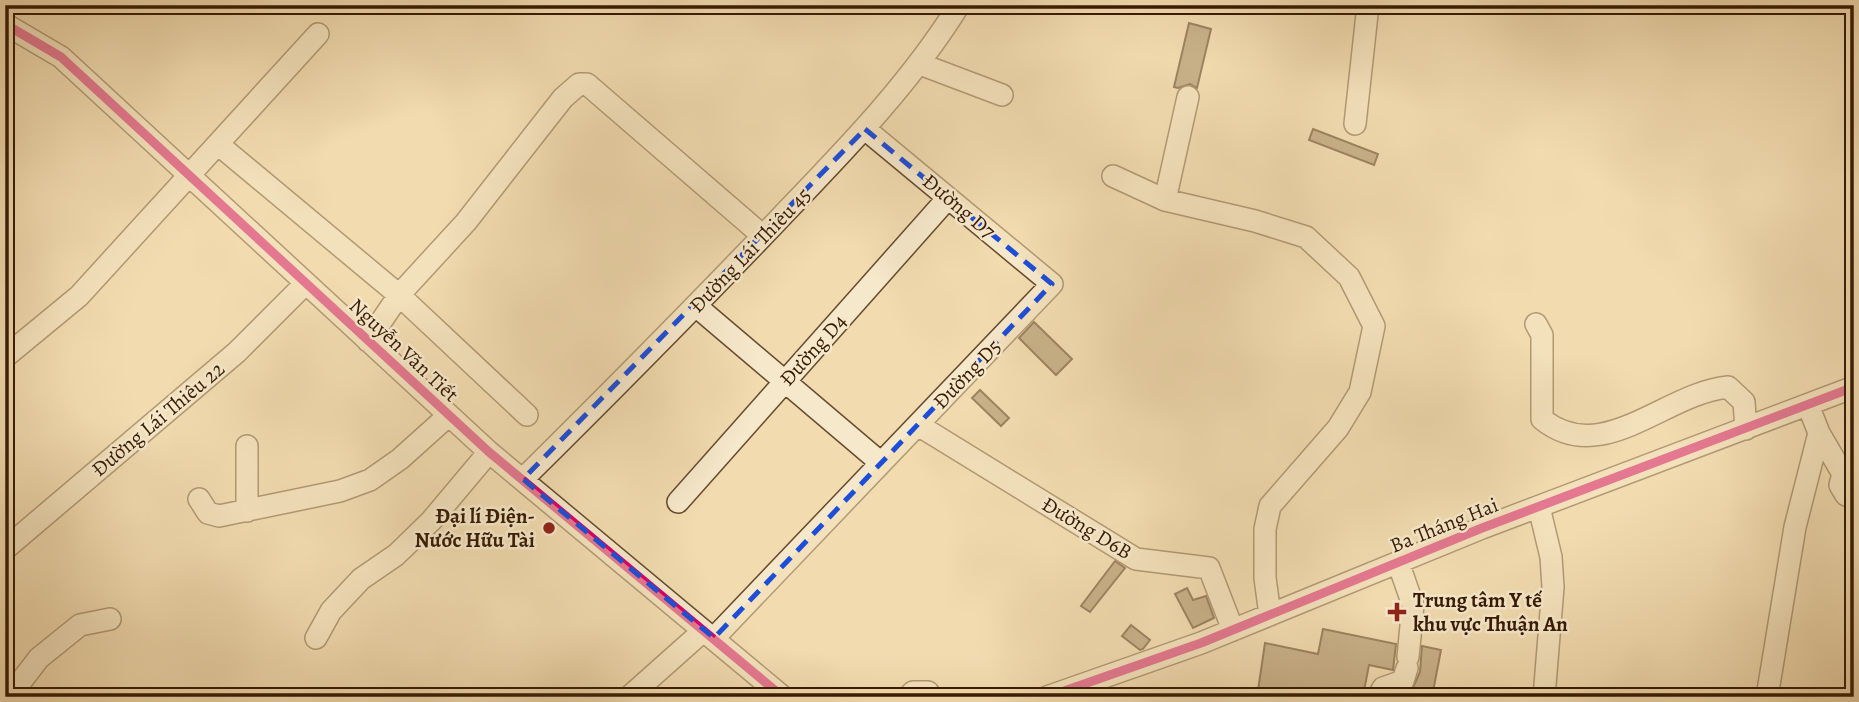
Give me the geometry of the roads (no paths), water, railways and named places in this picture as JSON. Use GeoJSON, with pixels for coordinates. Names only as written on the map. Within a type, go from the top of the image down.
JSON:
{"type":"FeatureCollection","features":[{"type":"Feature","properties":{"kind":"street","name":"Đường Lái Thiêu 45"},"geometry":{"type":"LineString","coordinates":[[523,479],[696,306],[866,129],[920,64],[959,5]]}},
{"type":"Feature","properties":{"kind":"street"},"geometry":{"type":"LineString","coordinates":[[1355,124],[1368,5]]}},
{"type":"Feature","properties":{"kind":"street","name":"Nguyễn Văn Tiết"},"geometry":{"type":"LineString","coordinates":[[5,24],[61,57],[489,452],[783,697]]}},
{"type":"Feature","properties":{"kind":"street"},"geometry":{"type":"LineString","coordinates":[[5,357],[79,296],[191,177],[318,34]]}},
{"type":"Feature","properties":{"kind":"street"},"geometry":{"type":"LineString","coordinates":[[920,64],[1002,95]]}},
{"type":"Feature","properties":{"kind":"street"},"geometry":{"type":"LineString","coordinates":[[368,341],[399,295],[466,222],[563,97],[579,84],[587,83],[763,236]]}},
{"type":"Feature","properties":{"kind":"street"},"geometry":{"type":"LineString","coordinates":[[1165,200],[1188,97]]}},
{"type":"Feature","properties":{"kind":"street","name":"Đường D7"},"geometry":{"type":"LineString","coordinates":[[866,129],[1052,284]]}},
{"type":"Feature","properties":{"kind":"street"},"geometry":{"type":"LineString","coordinates":[[219,145],[399,295],[527,415]]}},
{"type":"Feature","properties":{"kind":"street"},"geometry":{"type":"LineString","coordinates":[[1113,176],[1165,200],[1255,220],[1306,237],[1349,277],[1374,326],[1360,392],[1338,428],[1270,506],[1265,529],[1265,578],[1270,615]]}},
{"type":"Feature","properties":{"kind":"street","name":"Đường D4"},"geometry":{"type":"LineString","coordinates":[[678,502],[948,198]]}},
{"type":"Feature","properties":{"kind":"street","name":"Đường Lái Thiêu 22"},"geometry":{"type":"LineString","coordinates":[[5,549],[237,352],[306,283]]}},
{"type":"Feature","properties":{"kind":"street","name":"Đường D5"},"geometry":{"type":"LineString","coordinates":[[629,697],[708,635],[881,463],[1052,284]]}},
{"type":"Feature","properties":{"kind":"street"},"geometry":{"type":"LineString","coordinates":[[696,306],[881,463]]}},
{"type":"Feature","properties":{"kind":"street"},"geometry":{"type":"LineString","coordinates":[[1536,324],[1542,335],[1542,418],[1556,430],[1595,438],[1630,426],[1682,399],[1728,387],[1744,402],[1746,429]]}},
{"type":"Feature","properties":{"kind":"street","name":"Ba Tháng Hai"},"geometry":{"type":"LineString","coordinates":[[1047,697],[1233,630],[1398,562],[1854,387]]}},
{"type":"Feature","properties":{"kind":"street"},"geometry":{"type":"LineString","coordinates":[[1808,405],[1819,433],[1849,471],[1840,485],[1846,495],[1854,498]]}},
{"type":"Feature","properties":{"kind":"street"},"geometry":{"type":"LineString","coordinates":[[199,499],[213,516],[340,491],[370,480],[400,459],[449,415]]}},
{"type":"Feature","properties":{"kind":"street","name":"Đường D6B"},"geometry":{"type":"LineString","coordinates":[[918,425],[1136,558],[1209,568],[1233,630]]}},
{"type":"Feature","properties":{"kind":"street"},"geometry":{"type":"LineString","coordinates":[[1767,697],[1795,527],[1819,433]]}},
{"type":"Feature","properties":{"kind":"street"},"geometry":{"type":"LineString","coordinates":[[247,446],[247,511]]}},
{"type":"Feature","properties":{"kind":"street"},"geometry":{"type":"LineString","coordinates":[[316,638],[331,611],[361,579],[396,555],[431,521],[489,452]]}},
{"type":"Feature","properties":{"kind":"street"},"geometry":{"type":"LineString","coordinates":[[1539,507],[1551,557],[1553,587],[1544,697]]}},
{"type":"Feature","properties":{"kind":"street"},"geometry":{"type":"LineString","coordinates":[[1378,697],[1383,688],[1403,681],[1408,663],[1413,605],[1398,562]]}},
{"type":"Feature","properties":{"kind":"street"},"geometry":{"type":"LineString","coordinates":[[9,697],[39,658],[80,625],[110,620]]}},
{"type":"Feature","properties":{"kind":"place","name":"Đại lí Điện- Nước Hữu Tài"},"geometry":{"type":"Point","coordinates":[549,528]}},
{"type":"Feature","properties":{"kind":"place","name":"Trung tâm Y tế khu vực Thuận An"},"geometry":{"type":"Point","coordinates":[1397,612]}}]}
